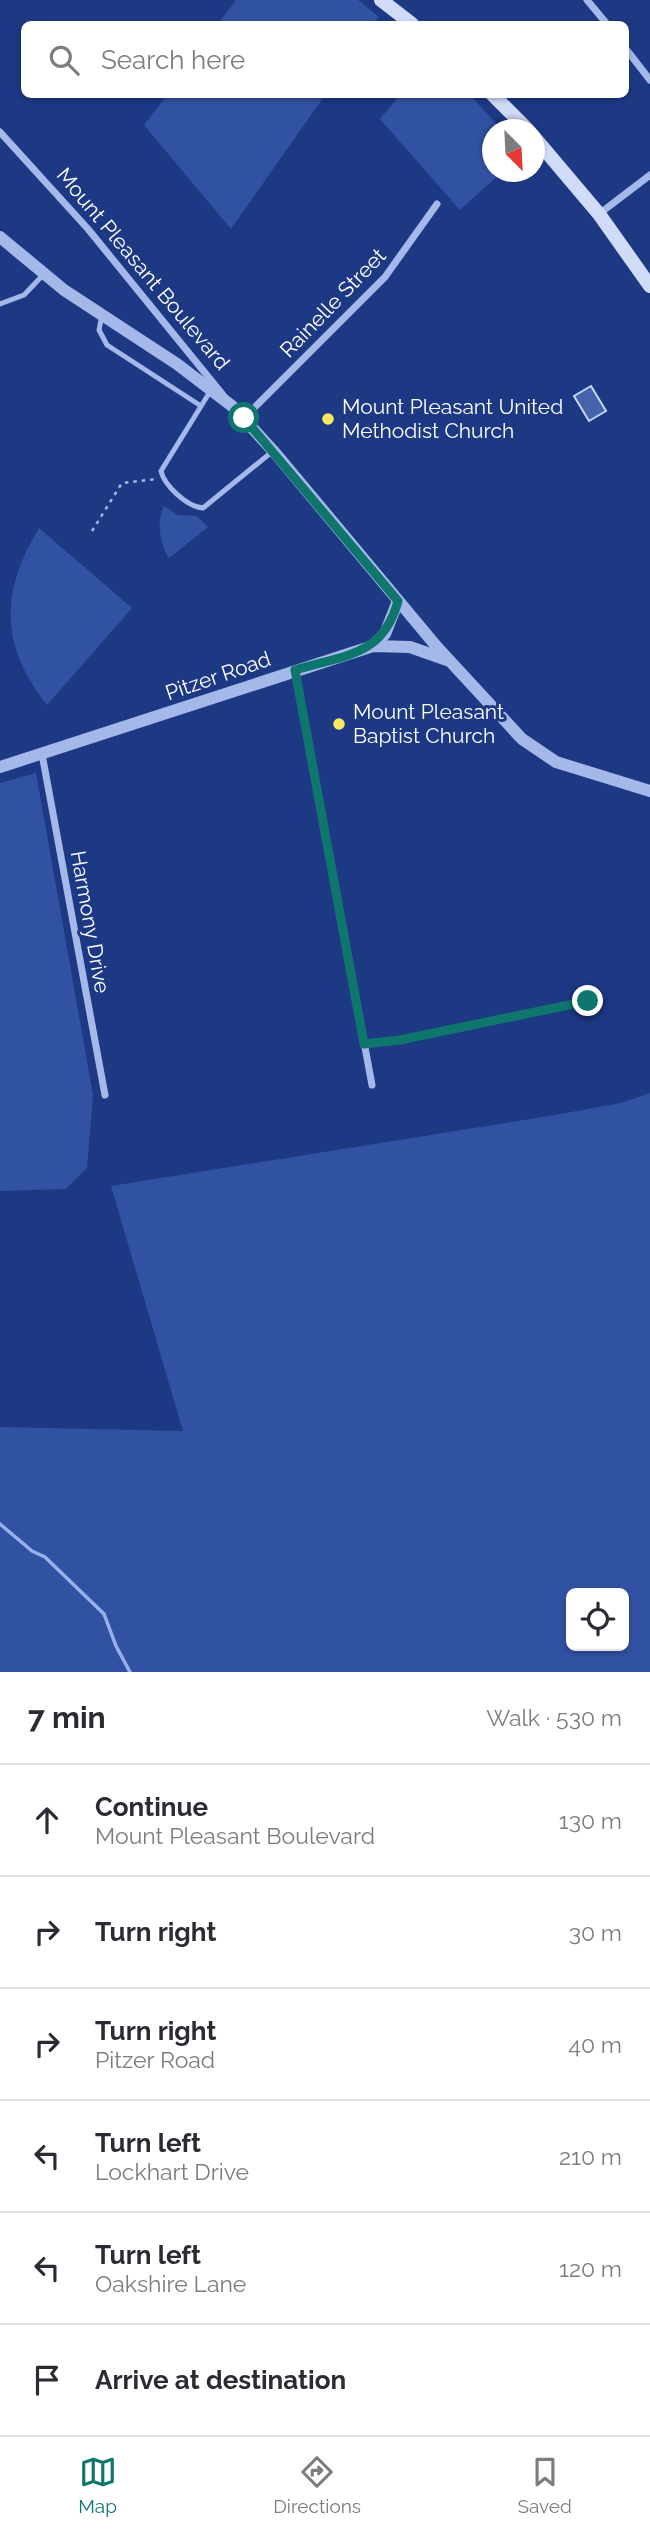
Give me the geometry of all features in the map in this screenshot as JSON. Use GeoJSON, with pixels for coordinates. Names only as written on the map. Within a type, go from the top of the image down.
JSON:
{"type":"FeatureCollection","features":[{"type":"Feature","properties":{"kind":"main road"},"geometry":{"type":"LineString","coordinates":[[381,0],[408,21]]}},
{"type":"Feature","properties":{"kind":"main road"},"geometry":{"type":"LineString","coordinates":[[496,98],[517,119]]}},
{"type":"Feature","properties":{"kind":"main road"},"geometry":{"type":"LineString","coordinates":[[545,150],[599,214],[650,286]]}},
{"type":"Feature","properties":{"kind":"street"},"geometry":{"type":"LineString","coordinates":[[587,0],[604,21]]}},
{"type":"Feature","properties":{"kind":"street"},"geometry":{"type":"LineString","coordinates":[[629,54],[650,80]]}},
{"type":"Feature","properties":{"kind":"street","name":"Mount Pleasant Boulevard"},"geometry":{"type":"LineString","coordinates":[[0,132],[88,229],[232,406],[398,601],[522,739],[539,752],[579,771],[650,791]]}},
{"type":"Feature","properties":{"kind":"street"},"geometry":{"type":"LineString","coordinates":[[599,214],[650,174]]}},
{"type":"Feature","properties":{"kind":"street","name":"Rainelle Street"},"geometry":{"type":"LineString","coordinates":[[244,418],[385,277],[437,204]]}},
{"type":"Feature","properties":{"kind":"street"},"geometry":{"type":"LineString","coordinates":[[0,237],[43,275],[212,389],[232,406]]}},
{"type":"Feature","properties":{"kind":"street"},"geometry":{"type":"LineString","coordinates":[[373,646],[385,635],[398,601]]}},
{"type":"Feature","properties":{"kind":"street","name":"Pitzer Road"},"geometry":{"type":"LineString","coordinates":[[0,767],[373,646],[410,647],[450,661]]}},
{"type":"Feature","properties":{"kind":"street"},"geometry":{"type":"LineString","coordinates":[[295,670],[372,1085]]}},
{"type":"Feature","properties":{"kind":"street","name":"Harmony Drive"},"geometry":{"type":"LineString","coordinates":[[42,754],[104,1095]]}},
{"type":"Feature","properties":{"kind":"street"},"geometry":{"type":"LineString","coordinates":[[364,1044],[400,1040],[588,1001]]}},
{"type":"Feature","properties":{"kind":"lane"},"geometry":{"type":"LineString","coordinates":[[0,304],[24,295],[43,275]]}},
{"type":"Feature","properties":{"kind":"lane"},"geometry":{"type":"LineString","coordinates":[[102,315],[99,330],[107,345],[201,406]]}},
{"type":"Feature","properties":{"kind":"lane"},"geometry":{"type":"LineString","coordinates":[[212,389],[161,471],[163,479],[189,503],[203,508],[273,451]]}},
{"type":"Feature","properties":{"kind":"path"},"geometry":{"type":"LineString","coordinates":[[92,531],[122,483],[163,479]]}},
{"type":"Feature","properties":{"kind":"shaded area"},"geometry":{"type":"Polygon","coordinates":[[[236,0],[358,0],[379,17],[376,21],[220,21],[236,0]]]}},
{"type":"Feature","properties":{"kind":"shaded area"},"geometry":{"type":"Polygon","coordinates":[[[165,98],[323,98],[231,229],[144,125],[165,98]]]}},
{"type":"Feature","properties":{"kind":"shaded area"},"geometry":{"type":"Polygon","coordinates":[[[398,98],[473,98],[492,119],[482,119],[482,182],[491,182],[460,210],[380,119],[398,98]]]}},
{"type":"Feature","properties":{"kind":"shaded area"},"geometry":{"type":"Polygon","coordinates":[[[164,506],[178,515],[197,516],[208,527],[169,558],[160,532],[160,518],[164,506]]]}},
{"type":"Feature","properties":{"kind":"shaded area"},"geometry":{"type":"Polygon","coordinates":[[[39,528],[132,608],[47,705],[20,661],[11,618],[17,574],[39,528]]]}},
{"type":"Feature","properties":{"kind":"shaded area"},"geometry":{"type":"Polygon","coordinates":[[[36,773],[93,1095],[87,1168],[66,1189],[0,1191],[0,783],[36,773]]]}},
{"type":"Feature","properties":{"kind":"shaded area"},"geometry":{"type":"Polygon","coordinates":[[[650,1093],[650,1672],[0,1672],[0,1427],[183,1431],[111,1186],[621,1103],[650,1093]]]}},
{"type":"Feature","properties":{"kind":"building"},"geometry":{"type":"Polygon","coordinates":[[[591,386],[606,411],[589,421],[574,396],[591,386]]]}},
{"type":"Feature","properties":{"kind":"waterway"},"geometry":{"type":"LineString","coordinates":[[0,1524],[32,1551],[45,1557],[104,1614],[116,1646],[130,1672]]}},
{"type":"Feature","properties":{"kind":"place","name":"Mount Pleasant United Methodist Church"},"geometry":{"type":"Point","coordinates":[328,419]}},
{"type":"Feature","properties":{"kind":"place","name":"Mount Pleasant Baptist Church"},"geometry":{"type":"Point","coordinates":[339,724]}},
{"type":"Feature","properties":{"kind":"route"},"geometry":{"type":"LineString","coordinates":[[244,418],[398,601],[385,635],[373,646],[295,670],[364,1044],[400,1040],[588,1001]]}}]}
